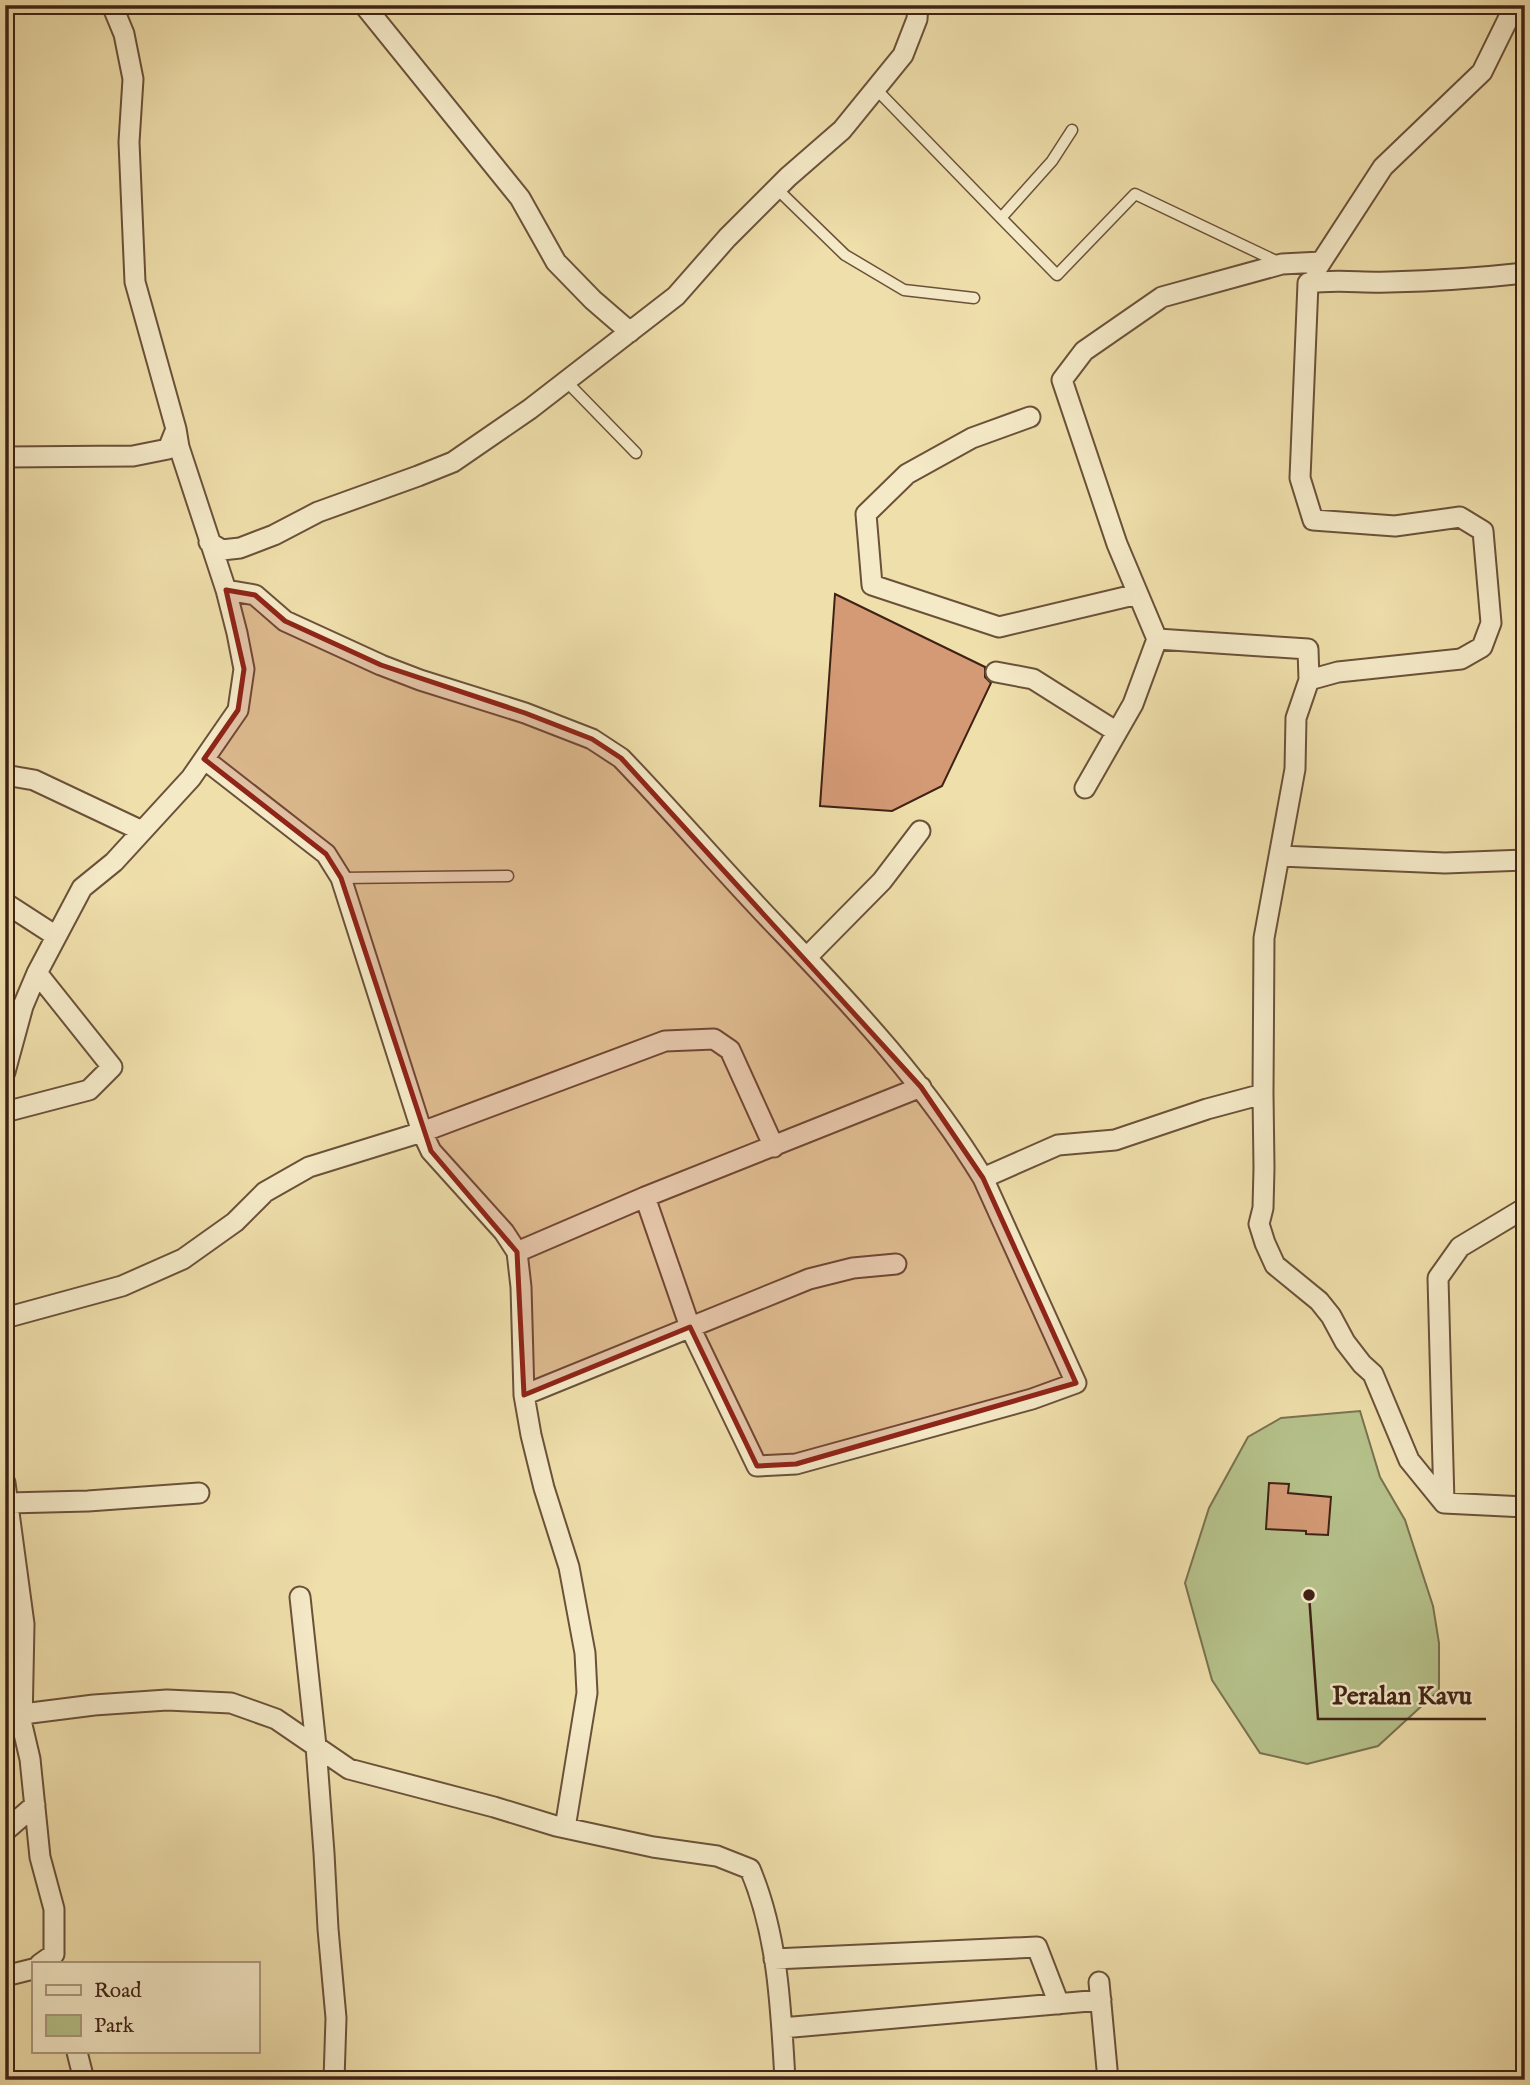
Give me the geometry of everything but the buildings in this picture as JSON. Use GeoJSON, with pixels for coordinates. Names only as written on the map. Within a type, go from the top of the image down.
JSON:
{"type":"FeatureCollection","features":[{"type":"Feature","properties":{"kind":"street"},"geometry":{"type":"LineString","coordinates":[[5,1072],[23,1006],[37,972],[82,888],[114,862],[191,778],[238,710],[244,669],[226,590],[179,447],[135,282],[129,142],[133,79],[124,34],[112,5]]}},
{"type":"Feature","properties":{"kind":"street"},"geometry":{"type":"LineString","coordinates":[[364,5],[520,198],[556,262],[593,300],[630,331]]}},
{"type":"Feature","properties":{"kind":"street"},"geometry":{"type":"LineString","coordinates":[[209,542],[222,550],[240,548],[274,535],[318,512],[453,462],[566,381],[676,296],[776,188],[842,130],[903,55],[917,19],[918,5]]}},
{"type":"Feature","properties":{"kind":"street"},"geometry":{"type":"LineString","coordinates":[[1309,680],[1338,672],[1461,659],[1482,647],[1491,623],[1483,531],[1460,517],[1395,526],[1313,520],[1300,478],[1308,283],[1383,167],[1482,72],[1514,5]]}},
{"type":"Feature","properties":{"kind":"street"},"geometry":{"type":"LineString","coordinates":[[1084,788],[1133,705],[1157,639],[1117,544],[1062,380],[1084,351],[1162,297],[1282,264],[1321,262]]}},
{"type":"Feature","properties":{"kind":"street"},"geometry":{"type":"LineString","coordinates":[[1308,283],[1326,280],[1438,280],[1525,274]]}},
{"type":"Feature","properties":{"kind":"street"},"geometry":{"type":"LineString","coordinates":[[1030,417],[972,438],[906,474],[866,514],[872,585],[999,627],[1138,594]]}},
{"type":"Feature","properties":{"kind":"street"},"geometry":{"type":"LineString","coordinates":[[5,457],[133,456],[168,449],[176,429]]}},
{"type":"Feature","properties":{"kind":"street"},"geometry":{"type":"LineString","coordinates":[[226,590],[255,595],[285,621],[381,665],[525,713],[593,739],[621,758],[859,1012],[921,1087],[983,1178],[1076,1382],[1032,1399],[796,1464],[757,1466],[690,1327],[645,1197]]}},
{"type":"Feature","properties":{"kind":"street"},"geometry":{"type":"LineString","coordinates":[[1157,639],[1308,649],[1309,680],[1296,718],[1295,769],[1265,938],[1264,1168],[1263,1208],[1259,1224],[1265,1243],[1275,1265],[1319,1301],[1331,1316],[1345,1342],[1373,1374],[1409,1461],[1444,1503],[1525,1507]]}},
{"type":"Feature","properties":{"kind":"street"},"geometry":{"type":"LineString","coordinates":[[996,672],[1034,679],[1117,732]]}},
{"type":"Feature","properties":{"kind":"street"},"geometry":{"type":"LineString","coordinates":[[204,759],[326,854],[341,878],[422,1132],[439,1160],[504,1232],[517,1252],[521,1287],[524,1395],[544,1489],[569,1567],[585,1653],[587,1693],[565,1828]]}},
{"type":"Feature","properties":{"kind":"street"},"geometry":{"type":"LineString","coordinates":[[5,775],[34,779],[142,831]]}},
{"type":"Feature","properties":{"kind":"street"},"geometry":{"type":"LineString","coordinates":[[807,957],[882,881],[920,831]]}},
{"type":"Feature","properties":{"kind":"street"},"geometry":{"type":"LineString","coordinates":[[1280,856],[1445,863],[1525,860]]}},
{"type":"Feature","properties":{"kind":"street"},"geometry":{"type":"LineString","coordinates":[[5,903],[56,936]]}},
{"type":"Feature","properties":{"kind":"street"},"geometry":{"type":"LineString","coordinates":[[5,1112],[89,1090],[112,1067],[37,972]]}},
{"type":"Feature","properties":{"kind":"street"},"geometry":{"type":"LineString","coordinates":[[5,1318],[122,1286],[183,1259],[235,1223],[265,1192],[309,1167],[422,1132],[665,1041],[714,1039],[730,1050],[774,1147]]}},
{"type":"Feature","properties":{"kind":"street"},"geometry":{"type":"LineString","coordinates":[[517,1252],[645,1197],[921,1087]]}},
{"type":"Feature","properties":{"kind":"street"},"geometry":{"type":"LineString","coordinates":[[983,1178],[1058,1145],[1115,1140],[1207,1109],[1263,1094]]}},
{"type":"Feature","properties":{"kind":"street"},"geometry":{"type":"LineString","coordinates":[[1444,1503],[1438,1278],[1461,1247],[1525,1208]]}},
{"type":"Feature","properties":{"kind":"street"},"geometry":{"type":"LineString","coordinates":[[524,1395],[809,1279],[853,1268],[897,1264]]}},
{"type":"Feature","properties":{"kind":"street"},"geometry":{"type":"LineString","coordinates":[[50,1961],[54,1909],[40,1857],[30,1759],[22,1725],[24,1671],[14,1614],[6,1493],[88,1501],[199,1493]]}},
{"type":"Feature","properties":{"kind":"street"},"geometry":{"type":"LineString","coordinates":[[299,1597],[316,1745],[335,2018],[334,2080]]}},
{"type":"Feature","properties":{"kind":"street"},"geometry":{"type":"LineString","coordinates":[[23,1714],[167,1700],[231,1703],[276,1719],[349,1769],[565,1828],[653,1847],[717,1856],[750,1869],[762,1896],[780,1992],[785,2080]]}},
{"type":"Feature","properties":{"kind":"street"},"geometry":{"type":"LineString","coordinates":[[5,1831],[35,1805]]}},
{"type":"Feature","properties":{"kind":"street"},"geometry":{"type":"LineString","coordinates":[[774,1959],[1037,1947],[1059,2004]]}},
{"type":"Feature","properties":{"kind":"street"},"geometry":{"type":"LineString","coordinates":[[5,1976],[32,1969]]}},
{"type":"Feature","properties":{"kind":"street"},"geometry":{"type":"LineString","coordinates":[[782,2028],[1059,2004],[1100,1991],[1108,2080]]}},
{"type":"Feature","properties":{"kind":"street"},"geometry":{"type":"LineString","coordinates":[[78,2054],[84,2080]]}},
{"type":"Feature","properties":{"kind":"lane"},"geometry":{"type":"LineString","coordinates":[[875,87],[1057,275],[1135,194],[1282,264]]}},
{"type":"Feature","properties":{"kind":"lane"},"geometry":{"type":"LineString","coordinates":[[1001,218],[1052,161],[1072,130]]}},
{"type":"Feature","properties":{"kind":"lane"},"geometry":{"type":"LineString","coordinates":[[776,188],[845,255],[904,290],[974,298]]}},
{"type":"Feature","properties":{"kind":"lane"},"geometry":{"type":"LineString","coordinates":[[566,381],[636,453]]}},
{"type":"Feature","properties":{"kind":"lane"},"geometry":{"type":"LineString","coordinates":[[341,878],[508,876]]}},
{"type":"Feature","properties":{"kind":"highlighted area"},"geometry":{"type":"Polygon","coordinates":[[[226,590],[255,595],[285,621],[381,665],[525,713],[592,739],[621,758],[921,1087],[983,1178],[1076,1383],[796,1464],[757,1466],[690,1327],[524,1395],[517,1252],[431,1151],[341,878],[326,854],[204,759],[238,710],[244,669],[226,590]]]}},
{"type":"Feature","properties":{"kind":"green space"},"geometry":{"type":"Polygon","coordinates":[[[1360,1411],[1380,1477],[1405,1520],[1433,1606],[1439,1643],[1439,1690],[1378,1746],[1307,1764],[1260,1753],[1212,1680],[1185,1583],[1209,1508],[1248,1437],[1281,1418],[1360,1411]]]}},
{"type":"Feature","properties":{"kind":"place","name":"Peralan Kavu"},"geometry":{"type":"Point","coordinates":[1309,1595]}}]}
